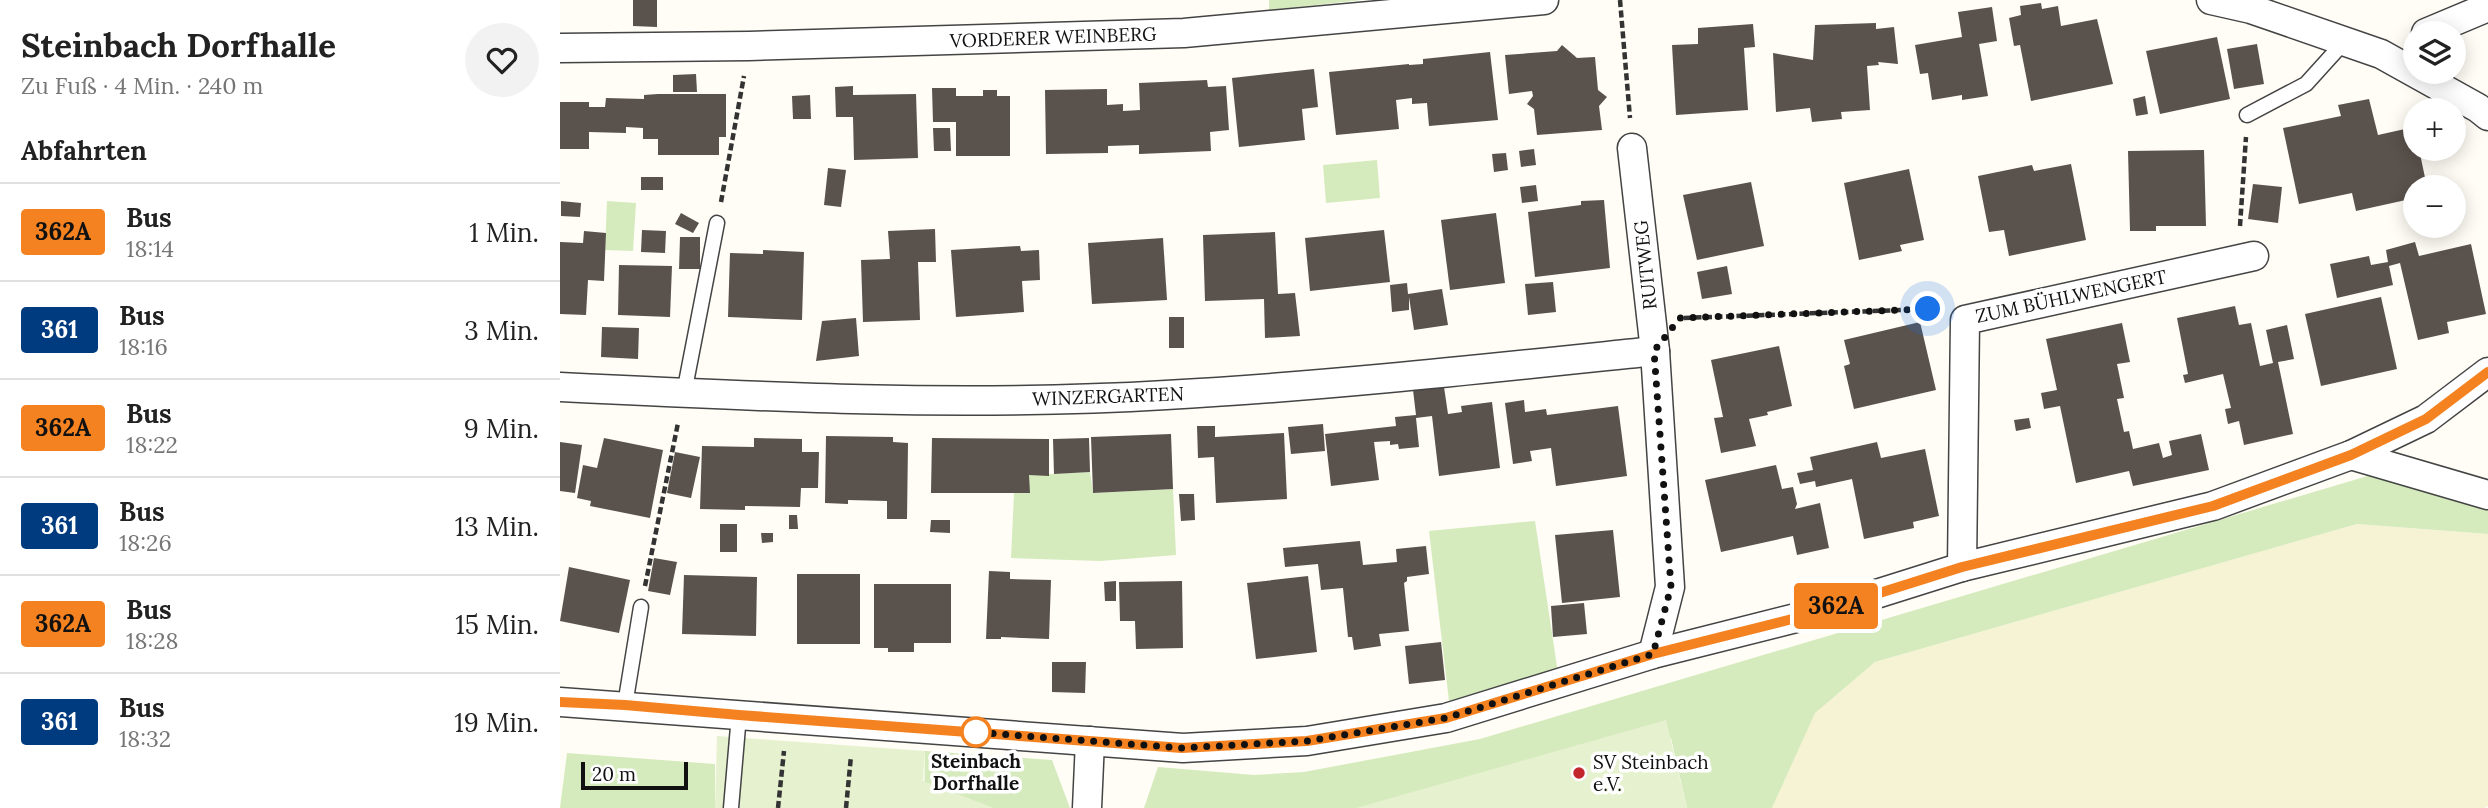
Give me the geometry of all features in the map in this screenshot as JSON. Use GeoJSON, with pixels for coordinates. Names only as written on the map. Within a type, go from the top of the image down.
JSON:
{"type":"FeatureCollection","features":[{"type":"Feature","properties":{"kind":"street","name":"VORDERER WEINBERG"},"geometry":{"type":"LineString","coordinates":[[560,48],[749,46],[1184,33],[1544,0]]}},
{"type":"Feature","properties":{"kind":"street"},"geometry":{"type":"LineString","coordinates":[[2211,0],[2251,9],[2381,54],[2461,89],[2488,116]]}},
{"type":"Feature","properties":{"kind":"street"},"geometry":{"type":"LineString","coordinates":[[2455,21],[2488,7]]}},
{"type":"Feature","properties":{"kind":"street"},"geometry":{"type":"LineString","coordinates":[[2381,54],[2403,44]]}},
{"type":"Feature","properties":{"kind":"street","name":"RUITWEG"},"geometry":{"type":"LineString","coordinates":[[1632,148],[1654,351],[1671,587],[1653,654]]}},
{"type":"Feature","properties":{"kind":"street","name":"ZUM BÜHLWENGERT"},"geometry":{"type":"LineString","coordinates":[[1962,567],[1967,484],[1965,320],[2254,256]]}},
{"type":"Feature","properties":{"kind":"street","name":"WINZERGARTEN"},"geometry":{"type":"LineString","coordinates":[[560,387],[929,401],[1165,395],[1404,377],[1654,351]]}},
{"type":"Feature","properties":{"kind":"street"},"geometry":{"type":"LineString","coordinates":[[560,702],[1182,748],[1307,741],[1446,718],[1653,654],[1756,635],[1962,567],[2213,506],[2351,455],[2426,419],[2488,372]]}},
{"type":"Feature","properties":{"kind":"street"},"geometry":{"type":"LineString","coordinates":[[2351,455],[2425,485],[2488,495]]}},
{"type":"Feature","properties":{"kind":"street"},"geometry":{"type":"LineString","coordinates":[[1087,808],[1090,741]]}},
{"type":"Feature","properties":{"kind":"lane"},"geometry":{"type":"LineString","coordinates":[[2247,115],[2306,84],[2344,42]]}},
{"type":"Feature","properties":{"kind":"lane"},"geometry":{"type":"LineString","coordinates":[[684,393],[717,223]]}},
{"type":"Feature","properties":{"kind":"lane"},"geometry":{"type":"LineString","coordinates":[[625,705],[641,607]]}},
{"type":"Feature","properties":{"kind":"lane"},"geometry":{"type":"LineString","coordinates":[[732,808],[739,715]]}},
{"type":"Feature","properties":{"kind":"path"},"geometry":{"type":"LineString","coordinates":[[1620,0],[1632,148]]}},
{"type":"Feature","properties":{"kind":"path"},"geometry":{"type":"LineString","coordinates":[[717,223],[749,46]]}},
{"type":"Feature","properties":{"kind":"path"},"geometry":{"type":"LineString","coordinates":[[2247,115],[2239,226],[2254,256]]}},
{"type":"Feature","properties":{"kind":"path"},"geometry":{"type":"LineString","coordinates":[[1654,351],[1680,318],[1928,309],[1965,320]]}},
{"type":"Feature","properties":{"kind":"path"},"geometry":{"type":"LineString","coordinates":[[641,607],[684,393]]}},
{"type":"Feature","properties":{"kind":"path"},"geometry":{"type":"LineString","coordinates":[[778,808],[788,719]]}},
{"type":"Feature","properties":{"kind":"path"},"geometry":{"type":"LineString","coordinates":[[846,808],[854,724]]}},
{"type":"Feature","properties":{"kind":"shaded area"},"geometry":{"type":"Polygon","coordinates":[[[2357,524],[2488,534],[2488,806],[2485,808],[1772,808],[1815,712],[1875,662],[2357,524]]]}},
{"type":"Feature","properties":{"kind":"green space"},"geometry":{"type":"Polygon","coordinates":[[[1269,0],[1362,0],[1269,10],[1269,0]]]}},
{"type":"Feature","properties":{"kind":"green space"},"geometry":{"type":"Polygon","coordinates":[[[1377,160],[1380,198],[1326,203],[1323,165],[1377,160]]]}},
{"type":"Feature","properties":{"kind":"green space"},"geometry":{"type":"Polygon","coordinates":[[[607,201],[636,203],[633,251],[605,250],[607,201]]]}},
{"type":"Feature","properties":{"kind":"green space"},"geometry":{"type":"Polygon","coordinates":[[[1090,472],[1093,493],[1173,489],[1176,555],[1100,561],[1011,558],[1014,493],[1029,493],[1029,475],[1090,472]]]}},
{"type":"Feature","properties":{"kind":"green space"},"geometry":{"type":"Polygon","coordinates":[[[2371,475],[2488,504],[2488,534],[2357,524],[1875,662],[1815,713],[1772,808],[1687,808],[1671,738],[1387,808],[1144,808],[1158,767],[1254,775],[1304,772],[1480,739],[2371,475]]]}},
{"type":"Feature","properties":{"kind":"green space"},"geometry":{"type":"Polygon","coordinates":[[[1535,521],[1558,673],[1449,701],[1429,531],[1535,521]]]}},
{"type":"Feature","properties":{"kind":"green space","name":"SV Steinbach e.V."},"geometry":{"type":"Polygon","coordinates":[[[1666,720],[1687,808],[1356,808],[1666,720]]]}},
{"type":"Feature","properties":{"kind":"green space"},"geometry":{"type":"Polygon","coordinates":[[[717,736],[925,751],[923,781],[994,808],[715,808],[717,736]]]}},
{"type":"Feature","properties":{"kind":"green space"},"geometry":{"type":"Polygon","coordinates":[[[925,751],[1052,760],[1070,808],[924,808],[925,751]]]}},
{"type":"Feature","properties":{"kind":"green space"},"geometry":{"type":"Polygon","coordinates":[[[567,753],[715,764],[715,808],[560,808],[567,753]]]}},
{"type":"Feature","properties":{"kind":"building"},"geometry":{"type":"Polygon","coordinates":[[[633,0],[657,0],[657,27],[633,26],[633,0]]]}},
{"type":"Feature","properties":{"kind":"building"},"geometry":{"type":"Polygon","coordinates":[[[2041,3],[2042,9],[2058,6],[2061,26],[2097,19],[2113,84],[2031,101],[2020,45],[2014,46],[2009,18],[2021,15],[2020,6],[2041,3]]]}},
{"type":"Feature","properties":{"kind":"building"},"geometry":{"type":"Polygon","coordinates":[[[1992,7],[1997,41],[1979,44],[1988,96],[1962,100],[1962,95],[1932,100],[1928,73],[1920,74],[1915,45],[1962,37],[1958,12],[1992,7]]]}},
{"type":"Feature","properties":{"kind":"building"},"geometry":{"type":"Polygon","coordinates":[[[1876,23],[1876,29],[1894,27],[1898,64],[1878,62],[1879,65],[1867,66],[1870,110],[1841,112],[1842,119],[1812,122],[1810,108],[1776,112],[1773,53],[1813,60],[1815,25],[1876,23]]]}},
{"type":"Feature","properties":{"kind":"building"},"geometry":{"type":"Polygon","coordinates":[[[1753,24],[1755,47],[1744,48],[1748,110],[1676,115],[1672,45],[1698,44],[1698,28],[1753,24]]]}},
{"type":"Feature","properties":{"kind":"building"},"geometry":{"type":"Polygon","coordinates":[[[2217,37],[2230,99],[2160,114],[2146,51],[2217,37]]]}},
{"type":"Feature","properties":{"kind":"building"},"geometry":{"type":"Polygon","coordinates":[[[2257,44],[2264,84],[2234,89],[2227,49],[2257,44]]]}},
{"type":"Feature","properties":{"kind":"building"},"geometry":{"type":"Polygon","coordinates":[[[1562,45],[1577,58],[1595,57],[1598,90],[1607,97],[1599,106],[1602,130],[1537,135],[1534,109],[1527,104],[1533,96],[1532,91],[1509,94],[1505,55],[1557,51],[1562,45]]]}},
{"type":"Feature","properties":{"kind":"building"},"geometry":{"type":"Polygon","coordinates":[[[1490,52],[1498,120],[1429,126],[1427,103],[1412,104],[1412,98],[1396,100],[1399,129],[1336,135],[1329,72],[1423,64],[1423,59],[1490,52]]]}},
{"type":"Feature","properties":{"kind":"building"},"geometry":{"type":"Polygon","coordinates":[[[1314,69],[1318,107],[1302,109],[1305,140],[1239,147],[1232,78],[1314,69]]]}},
{"type":"Feature","properties":{"kind":"building"},"geometry":{"type":"Polygon","coordinates":[[[696,74],[697,92],[673,92],[673,75],[696,74]]]}},
{"type":"Feature","properties":{"kind":"building"},"geometry":{"type":"Polygon","coordinates":[[[1207,80],[1208,87],[1226,86],[1229,130],[1210,132],[1211,151],[1139,154],[1139,145],[1108,146],[1108,153],[1046,154],[1045,90],[1107,89],[1107,105],[1123,104],[1123,111],[1140,110],[1139,83],[1207,80]]]}},
{"type":"Feature","properties":{"kind":"building"},"geometry":{"type":"Polygon","coordinates":[[[853,86],[853,95],[916,94],[918,158],[854,160],[853,117],[836,117],[835,87],[853,86]]]}},
{"type":"Feature","properties":{"kind":"building"},"geometry":{"type":"Polygon","coordinates":[[[932,88],[956,88],[956,96],[983,96],[983,90],[997,90],[997,96],[1010,96],[1010,156],[956,156],[956,122],[933,122],[932,88]]]}},
{"type":"Feature","properties":{"kind":"building"},"geometry":{"type":"Polygon","coordinates":[[[726,94],[726,137],[719,137],[719,155],[658,155],[658,139],[643,139],[643,128],[626,127],[626,133],[589,132],[589,149],[560,149],[560,102],[589,102],[589,107],[605,107],[606,98],[644,99],[644,95],[726,94]]]}},
{"type":"Feature","properties":{"kind":"building"},"geometry":{"type":"Polygon","coordinates":[[[810,95],[811,119],[793,119],[792,96],[810,95]]]}},
{"type":"Feature","properties":{"kind":"building"},"geometry":{"type":"Polygon","coordinates":[[[2145,96],[2148,114],[2136,116],[2133,99],[2145,96]]]}},
{"type":"Feature","properties":{"kind":"building"},"geometry":{"type":"Polygon","coordinates":[[[2369,99],[2378,135],[2403,129],[2403,161],[2422,161],[2424,175],[2403,175],[2403,201],[2356,211],[2352,193],[2299,204],[2283,128],[2341,116],[2338,105],[2369,99]]]}},
{"type":"Feature","properties":{"kind":"building"},"geometry":{"type":"Polygon","coordinates":[[[933,128],[950,128],[951,151],[934,151],[933,128]]]}},
{"type":"Feature","properties":{"kind":"building"},"geometry":{"type":"Polygon","coordinates":[[[1534,149],[1536,165],[1521,167],[1519,151],[1534,149]]]}},
{"type":"Feature","properties":{"kind":"building"},"geometry":{"type":"Polygon","coordinates":[[[2204,150],[2206,226],[2156,226],[2156,231],[2130,231],[2128,151],[2204,150]]]}},
{"type":"Feature","properties":{"kind":"building"},"geometry":{"type":"Polygon","coordinates":[[[1506,153],[1508,170],[1494,172],[1492,154],[1506,153]]]}},
{"type":"Feature","properties":{"kind":"building"},"geometry":{"type":"Polygon","coordinates":[[[2071,164],[2086,240],[2009,256],[2004,230],[1989,232],[1978,176],[2032,165],[2034,171],[2071,164]]]}},
{"type":"Feature","properties":{"kind":"building"},"geometry":{"type":"Polygon","coordinates":[[[828,168],[846,170],[841,207],[824,205],[828,168]]]}},
{"type":"Feature","properties":{"kind":"building"},"geometry":{"type":"Polygon","coordinates":[[[1909,169],[1924,240],[1900,245],[1902,251],[1859,260],[1844,183],[1909,169]]]}},
{"type":"Feature","properties":{"kind":"building"},"geometry":{"type":"Polygon","coordinates":[[[641,177],[663,177],[663,190],[641,190],[641,177]]]}},
{"type":"Feature","properties":{"kind":"building"},"geometry":{"type":"Polygon","coordinates":[[[1751,182],[1764,246],[1697,260],[1683,195],[1751,182]]]}},
{"type":"Feature","properties":{"kind":"building"},"geometry":{"type":"Polygon","coordinates":[[[2253,184],[2282,187],[2278,223],[2248,219],[2253,184]]]}},
{"type":"Feature","properties":{"kind":"building"},"geometry":{"type":"Polygon","coordinates":[[[1536,185],[1538,201],[1522,203],[1520,187],[1536,185]]]}},
{"type":"Feature","properties":{"kind":"building"},"geometry":{"type":"Polygon","coordinates":[[[1604,200],[1610,268],[1535,277],[1528,212],[1581,205],[1581,201],[1604,200]]]}},
{"type":"Feature","properties":{"kind":"building"},"geometry":{"type":"Polygon","coordinates":[[[561,201],[581,203],[580,217],[561,216],[561,201]]]}},
{"type":"Feature","properties":{"kind":"building"},"geometry":{"type":"Polygon","coordinates":[[[681,213],[699,223],[693,233],[675,224],[681,213]]]}},
{"type":"Feature","properties":{"kind":"building"},"geometry":{"type":"Polygon","coordinates":[[[1496,213],[1505,283],[1450,290],[1441,220],[1496,213]]]}},
{"type":"Feature","properties":{"kind":"building"},"geometry":{"type":"Polygon","coordinates":[[[935,229],[936,262],[918,262],[920,320],[863,322],[861,260],[890,259],[888,231],[935,229]]]}},
{"type":"Feature","properties":{"kind":"building"},"geometry":{"type":"Polygon","coordinates":[[[642,230],[666,231],[665,253],[641,252],[642,230]]]}},
{"type":"Feature","properties":{"kind":"building"},"geometry":{"type":"Polygon","coordinates":[[[1384,230],[1390,282],[1310,291],[1305,238],[1384,230]]]}},
{"type":"Feature","properties":{"kind":"building"},"geometry":{"type":"Polygon","coordinates":[[[584,231],[606,233],[604,281],[588,280],[586,315],[560,314],[560,242],[583,243],[584,231]]]}},
{"type":"Feature","properties":{"kind":"building"},"geometry":{"type":"Polygon","coordinates":[[[1275,232],[1278,294],[1295,293],[1300,336],[1265,338],[1264,299],[1205,301],[1203,235],[1275,232]]]}},
{"type":"Feature","properties":{"kind":"building"},"geometry":{"type":"Polygon","coordinates":[[[680,237],[700,237],[700,269],[679,269],[680,237]]]}},
{"type":"Feature","properties":{"kind":"building"},"geometry":{"type":"Polygon","coordinates":[[[1163,238],[1167,300],[1092,304],[1088,243],[1163,238]]]}},
{"type":"Feature","properties":{"kind":"building"},"geometry":{"type":"Polygon","coordinates":[[[2415,242],[2419,256],[2471,244],[2486,314],[2447,322],[2449,333],[2418,340],[2400,263],[2389,266],[2393,285],[2337,298],[2330,264],[2369,256],[2371,265],[2388,262],[2386,250],[2415,242]]]}},
{"type":"Feature","properties":{"kind":"building"},"geometry":{"type":"Polygon","coordinates":[[[1020,246],[1021,251],[1039,250],[1040,280],[1022,281],[1024,312],[956,317],[951,250],[1020,246]]]}},
{"type":"Feature","properties":{"kind":"building"},"geometry":{"type":"Polygon","coordinates":[[[763,250],[804,252],[802,320],[728,317],[730,253],[763,254],[763,250]]]}},
{"type":"Feature","properties":{"kind":"building"},"geometry":{"type":"Polygon","coordinates":[[[619,265],[672,266],[670,317],[618,315],[619,265]]]}},
{"type":"Feature","properties":{"kind":"building"},"geometry":{"type":"Polygon","coordinates":[[[1727,266],[1732,294],[1702,299],[1697,272],[1727,266]]]}},
{"type":"Feature","properties":{"kind":"building"},"geometry":{"type":"Polygon","coordinates":[[[1553,282],[1556,312],[1528,315],[1525,284],[1553,282]]]}},
{"type":"Feature","properties":{"kind":"building"},"geometry":{"type":"Polygon","coordinates":[[[1407,283],[1408,294],[1442,289],[1448,325],[1414,330],[1409,297],[1409,310],[1392,312],[1390,285],[1407,283]]]}},
{"type":"Feature","properties":{"kind":"building"},"geometry":{"type":"Polygon","coordinates":[[[2381,297],[2397,369],[2321,386],[2305,314],[2381,297]]]}},
{"type":"Feature","properties":{"kind":"building"},"geometry":{"type":"Polygon","coordinates":[[[2235,306],[2239,325],[2251,323],[2260,366],[2273,363],[2266,330],[2287,325],[2294,359],[2278,362],[2293,434],[2244,445],[2239,421],[2228,424],[2225,409],[2231,408],[2223,374],[2185,383],[2183,375],[2188,374],[2177,318],[2235,306]]]}},
{"type":"Feature","properties":{"kind":"building"},"geometry":{"type":"Polygon","coordinates":[[[1169,317],[1184,317],[1184,348],[1169,348],[1169,317]]]}},
{"type":"Feature","properties":{"kind":"building"},"geometry":{"type":"Polygon","coordinates":[[[856,318],[859,356],[816,361],[822,321],[856,318]]]}},
{"type":"Feature","properties":{"kind":"building"},"geometry":{"type":"Polygon","coordinates":[[[1920,322],[1936,390],[1854,409],[1844,366],[1850,364],[1844,340],[1920,322]]]}},
{"type":"Feature","properties":{"kind":"building"},"geometry":{"type":"Polygon","coordinates":[[[2122,323],[2130,362],[2117,364],[2124,398],[2117,399],[2124,432],[2129,431],[2133,449],[2159,443],[2163,458],[2172,455],[2169,441],[2201,434],[2209,470],[2133,486],[2129,471],[2076,483],[2060,406],[2044,409],[2041,393],[2057,390],[2046,339],[2122,323]]]}},
{"type":"Feature","properties":{"kind":"building"},"geometry":{"type":"Polygon","coordinates":[[[602,327],[639,328],[638,359],[601,357],[602,327]]]}},
{"type":"Feature","properties":{"kind":"building"},"geometry":{"type":"Polygon","coordinates":[[[1779,346],[1792,406],[1749,419],[1756,446],[1721,453],[1714,418],[1723,417],[1711,360],[1779,346]]]}},
{"type":"Feature","properties":{"kind":"building"},"geometry":{"type":"Polygon","coordinates":[[[1444,387],[1448,414],[1462,412],[1461,406],[1492,402],[1500,468],[1439,476],[1432,416],[1416,418],[1419,447],[1399,449],[1398,444],[1390,445],[1390,441],[1374,442],[1379,480],[1331,486],[1325,434],[1396,426],[1395,417],[1416,415],[1413,390],[1444,387]]]}},
{"type":"Feature","properties":{"kind":"building"},"geometry":{"type":"Polygon","coordinates":[[[1524,400],[1525,412],[1546,409],[1547,415],[1618,406],[1627,476],[1556,486],[1551,448],[1530,451],[1532,461],[1513,464],[1505,403],[1524,400]]]}},
{"type":"Feature","properties":{"kind":"building"},"geometry":{"type":"Polygon","coordinates":[[[2029,418],[2031,428],[2016,431],[2014,420],[2029,418]]]}},
{"type":"Feature","properties":{"kind":"building"},"geometry":{"type":"Polygon","coordinates":[[[1323,424],[1325,451],[1291,454],[1288,427],[1323,424]]]}},
{"type":"Feature","properties":{"kind":"building"},"geometry":{"type":"Polygon","coordinates":[[[1197,426],[1215,426],[1215,437],[1284,433],[1287,499],[1216,503],[1214,457],[1198,458],[1197,426]]]}},
{"type":"Feature","properties":{"kind":"building"},"geometry":{"type":"Polygon","coordinates":[[[1171,434],[1173,489],[1093,493],[1091,437],[1171,434]]]}},
{"type":"Feature","properties":{"kind":"building"},"geometry":{"type":"Polygon","coordinates":[[[826,436],[893,437],[893,442],[908,443],[907,519],[887,519],[887,501],[848,500],[848,504],[825,503],[826,436]]]}},
{"type":"Feature","properties":{"kind":"building"},"geometry":{"type":"Polygon","coordinates":[[[604,438],[663,450],[650,518],[590,506],[591,501],[577,498],[583,465],[597,468],[604,438]]]}},
{"type":"Feature","properties":{"kind":"building"},"geometry":{"type":"Polygon","coordinates":[[[754,438],[802,439],[802,452],[819,452],[818,488],[801,488],[800,507],[700,509],[702,446],[754,447],[754,438]]]}},
{"type":"Feature","properties":{"kind":"building"},"geometry":{"type":"Polygon","coordinates":[[[932,438],[1049,439],[1049,476],[1029,475],[1030,493],[931,493],[932,438]]]}},
{"type":"Feature","properties":{"kind":"building"},"geometry":{"type":"Polygon","coordinates":[[[1089,438],[1090,472],[1054,474],[1053,439],[1089,438]]]}},
{"type":"Feature","properties":{"kind":"building"},"geometry":{"type":"Polygon","coordinates":[[[560,442],[582,445],[575,493],[560,491],[560,442]]]}},
{"type":"Feature","properties":{"kind":"building"},"geometry":{"type":"Polygon","coordinates":[[[1877,442],[1881,458],[1925,449],[1939,516],[1913,522],[1914,528],[1864,539],[1852,479],[1816,487],[1815,481],[1800,484],[1797,473],[1813,470],[1810,457],[1877,442]]]}},
{"type":"Feature","properties":{"kind":"building"},"geometry":{"type":"Polygon","coordinates":[[[675,452],[700,457],[691,498],[667,493],[675,452]]]}},
{"type":"Feature","properties":{"kind":"building"},"geometry":{"type":"Polygon","coordinates":[[[1776,465],[1782,489],[1793,487],[1797,504],[1795,509],[1820,503],[1829,548],[1797,555],[1793,536],[1721,552],[1705,480],[1776,465]]]}},
{"type":"Feature","properties":{"kind":"building"},"geometry":{"type":"Polygon","coordinates":[[[1179,494],[1194,494],[1195,520],[1181,521],[1179,494]]]}},
{"type":"Feature","properties":{"kind":"building"},"geometry":{"type":"Polygon","coordinates":[[[789,515],[797,515],[798,529],[789,529],[789,515]]]}},
{"type":"Feature","properties":{"kind":"building"},"geometry":{"type":"Polygon","coordinates":[[[931,520],[950,520],[950,533],[930,532],[931,520]]]}},
{"type":"Feature","properties":{"kind":"building"},"geometry":{"type":"Polygon","coordinates":[[[720,524],[737,524],[737,552],[720,552],[720,524]]]}},
{"type":"Feature","properties":{"kind":"building"},"geometry":{"type":"Polygon","coordinates":[[[1613,530],[1620,597],[1562,603],[1555,535],[1613,530]]]}},
{"type":"Feature","properties":{"kind":"building"},"geometry":{"type":"Polygon","coordinates":[[[761,533],[773,533],[773,542],[762,543],[761,533]]]}},
{"type":"Feature","properties":{"kind":"building"},"geometry":{"type":"Polygon","coordinates":[[[1360,541],[1363,565],[1397,562],[1396,549],[1426,546],[1429,574],[1407,577],[1404,583],[1409,631],[1379,634],[1381,646],[1354,650],[1352,637],[1348,637],[1343,588],[1321,590],[1318,564],[1285,567],[1283,548],[1360,541]]]}},
{"type":"Feature","properties":{"kind":"building"},"geometry":{"type":"Polygon","coordinates":[[[654,558],[677,562],[670,595],[648,591],[654,558]]]}},
{"type":"Feature","properties":{"kind":"building"},"geometry":{"type":"Polygon","coordinates":[[[569,567],[630,580],[619,633],[560,621],[569,567]]]}},
{"type":"Feature","properties":{"kind":"building"},"geometry":{"type":"Polygon","coordinates":[[[989,571],[1010,572],[1010,579],[1051,580],[1049,639],[986,639],[989,571]]]}},
{"type":"Feature","properties":{"kind":"building"},"geometry":{"type":"Polygon","coordinates":[[[797,574],[860,574],[860,644],[797,644],[797,574]]]}},
{"type":"Feature","properties":{"kind":"building"},"geometry":{"type":"Polygon","coordinates":[[[684,575],[757,577],[756,636],[682,634],[684,575]]]}},
{"type":"Feature","properties":{"kind":"building"},"geometry":{"type":"Polygon","coordinates":[[[1308,576],[1317,652],[1256,659],[1247,583],[1308,576]]]}},
{"type":"Feature","properties":{"kind":"building"},"geometry":{"type":"Polygon","coordinates":[[[1116,581],[1116,601],[1105,601],[1104,582],[1116,581]]]}},
{"type":"Feature","properties":{"kind":"building"},"geometry":{"type":"Polygon","coordinates":[[[1182,581],[1183,648],[1136,649],[1135,621],[1120,621],[1119,582],[1182,581]]]}},
{"type":"Feature","properties":{"kind":"building"},"geometry":{"type":"Polygon","coordinates":[[[874,584],[951,584],[951,643],[914,643],[914,652],[888,652],[888,648],[874,648],[874,584]]]}},
{"type":"Feature","properties":{"kind":"building"},"geometry":{"type":"Polygon","coordinates":[[[1584,603],[1587,634],[1553,637],[1551,606],[1584,603]]]}},
{"type":"Feature","properties":{"kind":"building"},"geometry":{"type":"Polygon","coordinates":[[[1441,642],[1445,680],[1409,684],[1405,646],[1441,642]]]}},
{"type":"Feature","properties":{"kind":"building"},"geometry":{"type":"Polygon","coordinates":[[[1052,662],[1086,662],[1085,693],[1052,692],[1052,662]]]}},
{"type":"Feature","properties":{"kind":"bus line","name":"362A"},"geometry":{"type":"LineString","coordinates":[[560,702],[1182,748],[1307,741],[1446,718],[1653,654],[1816,613],[1962,567],[2213,506],[2351,455],[2426,419],[2488,372]]}},
{"type":"Feature","properties":{"kind":"place","name":"Steinbach Dorfhalle"},"geometry":{"type":"Point","coordinates":[976,732]}},
{"type":"Feature","properties":{"kind":"place","name":"SV Steinbach e.V."},"geometry":{"type":"Point","coordinates":[1579,773]}},
{"type":"Feature","properties":{"kind":"route"},"geometry":{"type":"LineString","coordinates":[[976,732],[972,732],[1182,748],[1307,741],[1446,718],[1653,654],[1671,587],[1654,351],[1680,318],[1928,309]]}}]}
